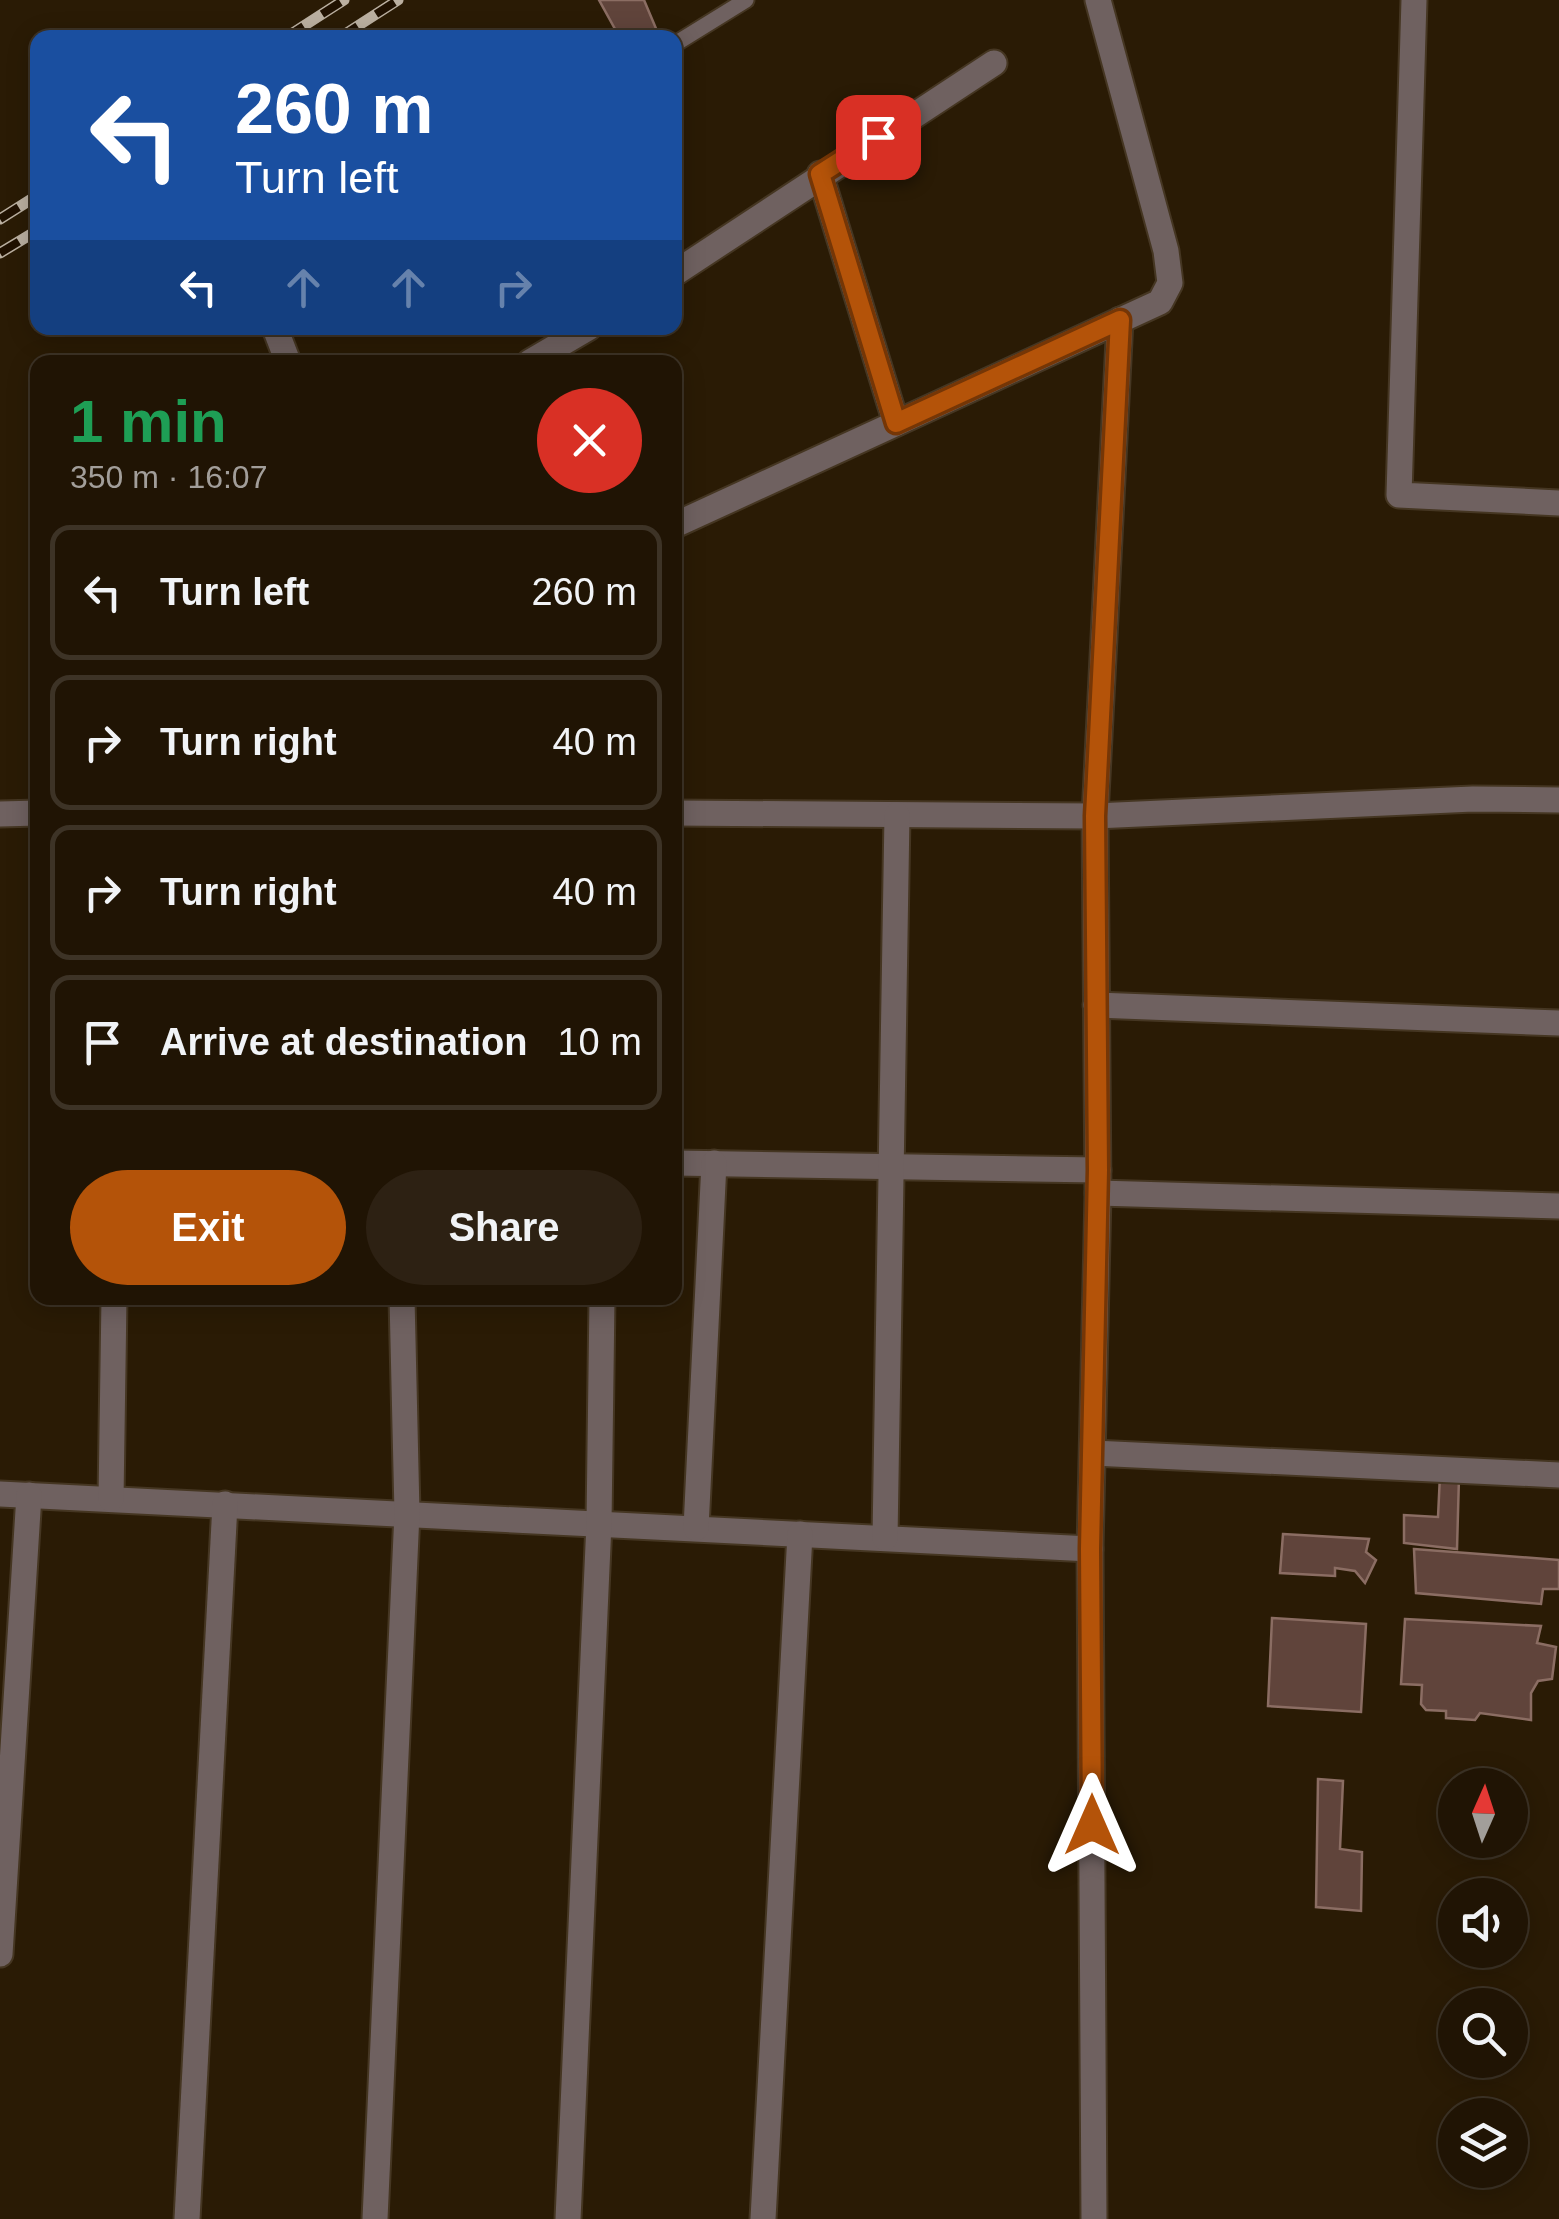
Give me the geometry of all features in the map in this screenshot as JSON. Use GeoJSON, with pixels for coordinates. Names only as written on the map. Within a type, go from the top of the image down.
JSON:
{"type":"FeatureCollection","features":[{"type":"Feature","properties":{"kind":"street"},"geometry":{"type":"LineString","coordinates":[[682,522],[1160,302],[1170,283],[1166,251],[1098,0]]}},
{"type":"Feature","properties":{"kind":"street"},"geometry":{"type":"LineString","coordinates":[[1414,0],[1399,495],[1559,504]]}},
{"type":"Feature","properties":{"kind":"street"},"geometry":{"type":"LineString","coordinates":[[682,267],[994,62]]}},
{"type":"Feature","properties":{"kind":"street"},"geometry":{"type":"LineString","coordinates":[[820,174],[896,423]]}},
{"type":"Feature","properties":{"kind":"street"},"geometry":{"type":"LineString","coordinates":[[1094,2219],[1090,1549],[1098,1181],[1095,816],[1120,320]]}},
{"type":"Feature","properties":{"kind":"street"},"geometry":{"type":"LineString","coordinates":[[542,355],[576,335]]}},
{"type":"Feature","properties":{"kind":"street"},"geometry":{"type":"LineString","coordinates":[[682,813],[1095,816],[1474,799],[1559,800]]}},
{"type":"Feature","properties":{"kind":"street"},"geometry":{"type":"LineString","coordinates":[[0,814],[30,813]]}},
{"type":"Feature","properties":{"kind":"street"},"geometry":{"type":"LineString","coordinates":[[885,1538],[897,815]]}},
{"type":"Feature","properties":{"kind":"street"},"geometry":{"type":"LineString","coordinates":[[1096,1005],[1559,1023]]}},
{"type":"Feature","properties":{"kind":"street"},"geometry":{"type":"LineString","coordinates":[[682,1163],[892,1166],[1559,1206]]}},
{"type":"Feature","properties":{"kind":"street"},"geometry":{"type":"LineString","coordinates":[[696,1528],[714,1164]]}},
{"type":"Feature","properties":{"kind":"street"},"geometry":{"type":"LineString","coordinates":[[111,1499],[114,1305]]}},
{"type":"Feature","properties":{"kind":"street"},"geometry":{"type":"LineString","coordinates":[[376,2219],[407,1513],[402,1305]]}},
{"type":"Feature","properties":{"kind":"street"},"geometry":{"type":"LineString","coordinates":[[568,2219],[599,1523],[602,1305]]}},
{"type":"Feature","properties":{"kind":"street"},"geometry":{"type":"LineString","coordinates":[[1092,1453],[1559,1475]]}},
{"type":"Feature","properties":{"kind":"street"},"geometry":{"type":"LineString","coordinates":[[0,1494],[1090,1549]]}},
{"type":"Feature","properties":{"kind":"street"},"geometry":{"type":"LineString","coordinates":[[0,1954],[29,1495]]}},
{"type":"Feature","properties":{"kind":"street"},"geometry":{"type":"LineString","coordinates":[[188,2219],[225,1504]]}},
{"type":"Feature","properties":{"kind":"street"},"geometry":{"type":"LineString","coordinates":[[763,2219],[800,1534]]}},
{"type":"Feature","properties":{"kind":"lane"},"geometry":{"type":"LineString","coordinates":[[682,40],[746,0]]}},
{"type":"Feature","properties":{"kind":"building"},"geometry":{"type":"Polygon","coordinates":[[[599,0],[644,0],[657,30],[616,30],[599,0]]]}},
{"type":"Feature","properties":{"kind":"building"},"geometry":{"type":"Polygon","coordinates":[[[1440,1475],[1459,1477],[1457,1549],[1404,1543],[1404,1515],[1438,1517],[1440,1475]]]}},
{"type":"Feature","properties":{"kind":"building"},"geometry":{"type":"Polygon","coordinates":[[[1283,1534],[1369,1539],[1366,1552],[1376,1560],[1365,1583],[1355,1571],[1335,1568],[1335,1576],[1280,1573],[1283,1534]]]}},
{"type":"Feature","properties":{"kind":"building"},"geometry":{"type":"Polygon","coordinates":[[[1414,1549],[1559,1560],[1559,1589],[1543,1589],[1541,1604],[1416,1593],[1414,1549]]]}},
{"type":"Feature","properties":{"kind":"building"},"geometry":{"type":"Polygon","coordinates":[[[1272,1618],[1366,1624],[1361,1712],[1268,1706],[1272,1618]]]}},
{"type":"Feature","properties":{"kind":"building"},"geometry":{"type":"Polygon","coordinates":[[[1405,1619],[1541,1626],[1537,1643],[1556,1647],[1552,1679],[1538,1681],[1531,1693],[1531,1720],[1480,1713],[1475,1720],[1446,1718],[1446,1711],[1426,1710],[1421,1704],[1422,1685],[1401,1684],[1405,1619]]]}},
{"type":"Feature","properties":{"kind":"building"},"geometry":{"type":"Polygon","coordinates":[[[1318,1779],[1343,1781],[1340,1849],[1362,1852],[1361,1911],[1316,1907],[1318,1779]]]}},
{"type":"Feature","properties":{"kind":"railway"},"geometry":{"type":"LineString","coordinates":[[297,30],[344,0]]}},
{"type":"Feature","properties":{"kind":"railway"},"geometry":{"type":"LineString","coordinates":[[351,30],[398,0]]}},
{"type":"Feature","properties":{"kind":"railway"},"geometry":{"type":"LineString","coordinates":[[0,219],[30,200]]}},
{"type":"Feature","properties":{"kind":"railway"},"geometry":{"type":"LineString","coordinates":[[0,253],[30,235]]}},
{"type":"Feature","properties":{"kind":"route"},"geometry":{"type":"LineString","coordinates":[[878,137],[820,174],[896,423],[1120,320],[1095,816],[1098,1170],[1090,1549],[1092,1825]]}}]}
